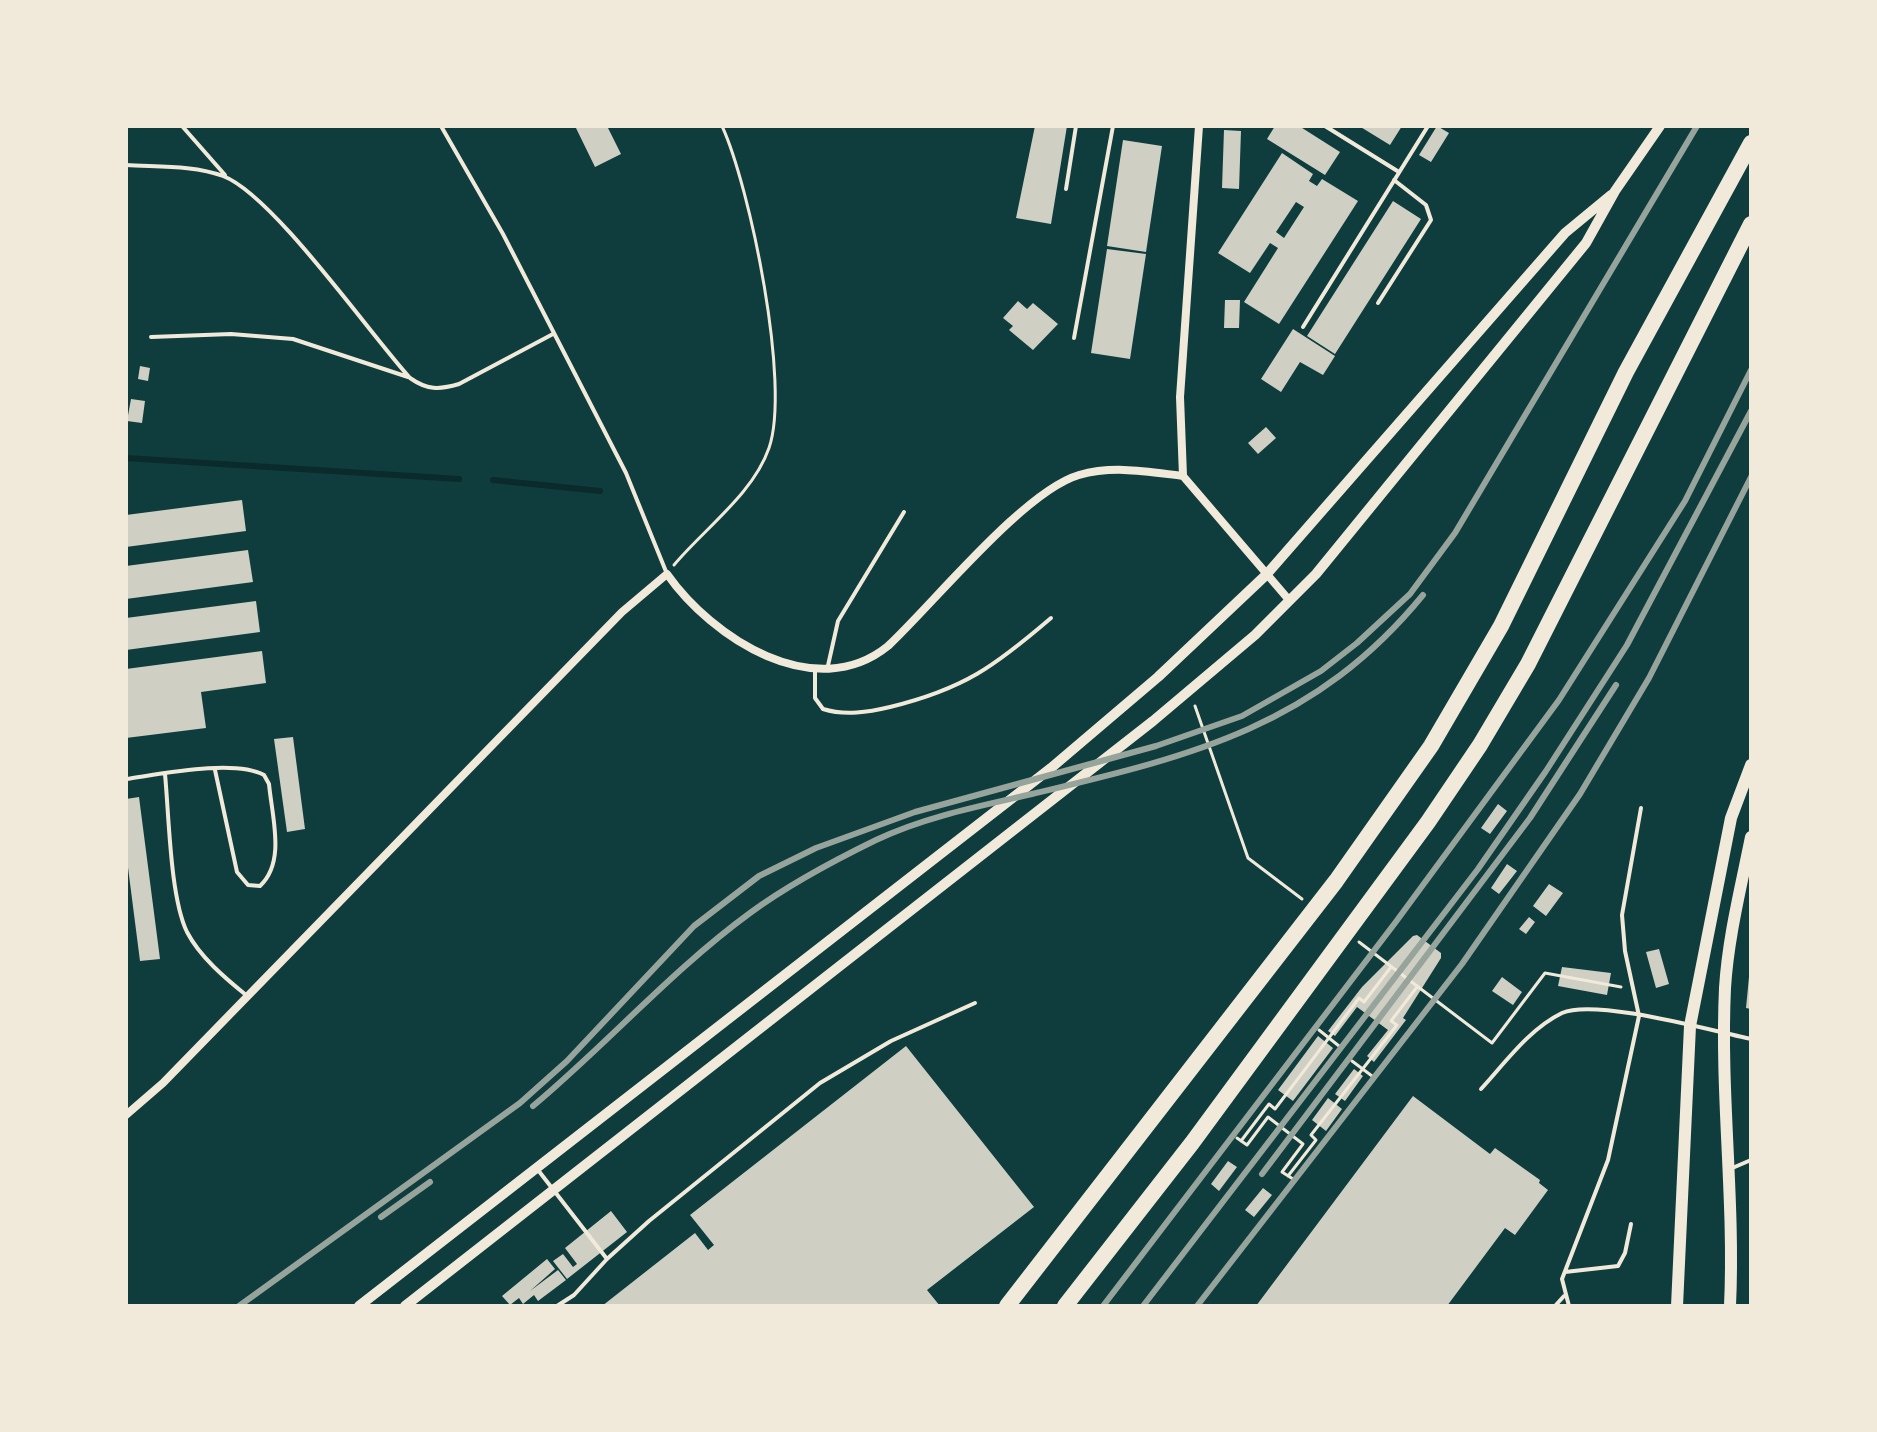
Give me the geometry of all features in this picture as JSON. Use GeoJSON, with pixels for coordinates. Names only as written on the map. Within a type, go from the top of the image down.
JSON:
{"type":"FeatureCollection","features":[{"type":"Feature","properties":{"kind":"highway"},"geometry":{"type":"LineString","coordinates":[[1007,1306],[1336,881],[1431,746],[1501,626],[1626,372],[1751,143]]}},
{"type":"Feature","properties":{"kind":"highway"},"geometry":{"type":"LineString","coordinates":[[1065,1306],[1192,1143],[1428,822],[1480,745],[1528,664],[1751,224]]}},
{"type":"Feature","properties":{"kind":"main road"},"geometry":{"type":"LineString","coordinates":[[1677,1306],[1690,1026],[1731,818],[1751,765]]}},
{"type":"Feature","properties":{"kind":"main road"},"geometry":{"type":"LineString","coordinates":[[1730,1306],[1732,1232],[1727,1170],[1725,983],[1751,837]]}},
{"type":"Feature","properties":{"kind":"street"},"geometry":{"type":"LineString","coordinates":[[1199,126],[1180,397],[1183,476],[1289,600]]}},
{"type":"Feature","properties":{"kind":"street"},"geometry":{"type":"LineString","coordinates":[[405,1306],[1153,721],[1246,643],[1354,529],[1586,243],[1615,191],[1660,126]]}},
{"type":"Feature","properties":{"kind":"street"},"geometry":{"type":"LineString","coordinates":[[359,1306],[1051,768],[1158,677],[1266,575],[1565,233],[1615,191]]}},
{"type":"Feature","properties":{"kind":"street"},"geometry":{"type":"LineString","coordinates":[[126,1115],[248,997],[622,612],[667,574],[697,611],[729,634],[796,667],[827,671],[865,661],[888,646],[1003,530],[1053,486],[1078,475],[1112,469],[1183,476]]}},
{"type":"Feature","properties":{"kind":"lane"},"geometry":{"type":"LineString","coordinates":[[182,126],[226,177],[248,192],[284,229],[410,378]]}},
{"type":"Feature","properties":{"kind":"lane"},"geometry":{"type":"LineString","coordinates":[[441,126],[503,234],[626,473],[667,574]]}},
{"type":"Feature","properties":{"kind":"lane"},"geometry":{"type":"LineString","coordinates":[[1066,189],[1076,126]]}},
{"type":"Feature","properties":{"kind":"lane"},"geometry":{"type":"LineString","coordinates":[[1074,338],[1113,126]]}},
{"type":"Feature","properties":{"kind":"lane"},"geometry":{"type":"LineString","coordinates":[[1325,126],[1399,172]]}},
{"type":"Feature","properties":{"kind":"lane"},"geometry":{"type":"LineString","coordinates":[[1303,327],[1428,126]]}},
{"type":"Feature","properties":{"kind":"lane"},"geometry":{"type":"LineString","coordinates":[[126,165],[202,171],[226,177]]}},
{"type":"Feature","properties":{"kind":"lane"},"geometry":{"type":"LineString","coordinates":[[1378,303],[1431,220],[1426,205],[1394,180]]}},
{"type":"Feature","properties":{"kind":"lane"},"geometry":{"type":"LineString","coordinates":[[151,337],[231,334],[293,339],[435,389],[459,384],[553,334]]}},
{"type":"Feature","properties":{"kind":"lane"},"geometry":{"type":"LineString","coordinates":[[827,671],[838,621],[904,512]]}},
{"type":"Feature","properties":{"kind":"lane"},"geometry":{"type":"LineString","coordinates":[[815,671],[815,698],[823,709],[873,711],[937,696],[972,679],[1000,662],[1051,618]]}},
{"type":"Feature","properties":{"kind":"lane"},"geometry":{"type":"LineString","coordinates":[[126,779],[165,774],[215,770],[245,769],[268,779],[275,859],[272,873],[260,886],[248,885],[237,872],[215,770]]}},
{"type":"Feature","properties":{"kind":"lane"},"geometry":{"type":"LineString","coordinates":[[165,774],[174,862],[187,931],[208,959],[248,997]]}},
{"type":"Feature","properties":{"kind":"lane"},"geometry":{"type":"LineString","coordinates":[[1569,1306],[1564,1296],[1564,1272],[1608,1160],[1639,1016],[1622,915],[1641,808]]}},
{"type":"Feature","properties":{"kind":"lane"},"geometry":{"type":"LineString","coordinates":[[557,1306],[574,1295],[607,1259],[649,1221],[820,1083],[891,1041],[975,1003]]}},
{"type":"Feature","properties":{"kind":"lane"},"geometry":{"type":"LineString","coordinates":[[1481,1089],[1523,1043],[1563,1013],[1586,1009],[1639,1016],[1751,1039]]}},
{"type":"Feature","properties":{"kind":"lane"},"geometry":{"type":"LineString","coordinates":[[1727,1170],[1751,1160]]}},
{"type":"Feature","properties":{"kind":"lane"},"geometry":{"type":"LineString","coordinates":[[537,1168],[607,1259]]}},
{"type":"Feature","properties":{"kind":"lane"},"geometry":{"type":"LineString","coordinates":[[1564,1272],[1618,1266],[1625,1253],[1631,1224]]}},
{"type":"Feature","properties":{"kind":"lane"},"geometry":{"type":"LineString","coordinates":[[1555,1306],[1564,1296]]}},
{"type":"Feature","properties":{"kind":"path"},"geometry":{"type":"LineString","coordinates":[[667,574],[757,472],[770,447],[774,414],[771,332],[754,235],[741,181],[722,126]]}},
{"type":"Feature","properties":{"kind":"path"},"geometry":{"type":"LineString","coordinates":[[1196,710],[1201,721]]}},
{"type":"Feature","properties":{"kind":"path"},"geometry":{"type":"LineString","coordinates":[[1391,967],[1364,1002],[1359,998],[1275,1109],[1269,1104],[1239,1139],[1247,1145],[1268,1117],[1303,1144],[1282,1172],[1290,1178],[1316,1140],[1311,1135],[1397,1025],[1391,1021],[1417,987]]}},
{"type":"Feature","properties":{"kind":"path"},"geometry":{"type":"LineString","coordinates":[[1510,1019],[1545,973],[1633,989]]}},
{"type":"Feature","properties":{"kind":"path"},"geometry":{"type":"LineString","coordinates":[[1319,1030],[1339,1046]]}},
{"type":"Feature","properties":{"kind":"path"},"geometry":{"type":"LineString","coordinates":[[1352,1061],[1372,1076]]}},
{"type":"Feature","properties":{"kind":"building"},"geometry":{"type":"Polygon","coordinates":[[[575,126],[607,126],[621,154],[595,167],[575,126]]]}},
{"type":"Feature","properties":{"kind":"building"},"geometry":{"type":"Polygon","coordinates":[[[1035,126],[1067,126],[1051,224],[1016,218],[1035,126]]]}},
{"type":"Feature","properties":{"kind":"building"},"geometry":{"type":"Polygon","coordinates":[[[1275,126],[1299,126],[1340,152],[1325,175],[1267,139],[1275,126]]]}},
{"type":"Feature","properties":{"kind":"building"},"geometry":{"type":"Polygon","coordinates":[[[1359,126],[1402,126],[1390,145],[1359,126]]]}},
{"type":"Feature","properties":{"kind":"building"},"geometry":{"type":"Polygon","coordinates":[[[1437,126],[1449,133],[1431,162],[1419,155],[1437,126]]]}},
{"type":"Feature","properties":{"kind":"building"},"geometry":{"type":"Polygon","coordinates":[[[1224,130],[1241,131],[1239,189],[1222,188],[1224,130]]]}},
{"type":"Feature","properties":{"kind":"building"},"geometry":{"type":"Polygon","coordinates":[[[1123,140],[1162,146],[1146,252],[1107,246],[1123,140]]]}},
{"type":"Feature","properties":{"kind":"building"},"geometry":{"type":"Polygon","coordinates":[[[1282,153],[1313,174],[1309,181],[1317,186],[1322,179],[1358,201],[1279,324],[1244,302],[1278,248],[1270,243],[1250,273],[1218,253],[1282,153]],[[1296,202],[1276,232],[1284,238],[1304,207],[1296,202]]]}},
{"type":"Feature","properties":{"kind":"building"},"geometry":{"type":"Polygon","coordinates":[[[1393,201],[1421,219],[1335,354],[1307,336],[1393,201]]]}},
{"type":"Feature","properties":{"kind":"building"},"geometry":{"type":"Polygon","coordinates":[[[1107,249],[1146,254],[1130,359],[1091,353],[1107,249]]]}},
{"type":"Feature","properties":{"kind":"building"},"geometry":{"type":"Polygon","coordinates":[[[1225,300],[1240,300],[1239,328],[1224,328],[1225,300]]]}},
{"type":"Feature","properties":{"kind":"building"},"geometry":{"type":"Polygon","coordinates":[[[1018,301],[1027,309],[1033,303],[1058,324],[1033,350],[1009,330],[1013,326],[1003,318],[1018,301]]]}},
{"type":"Feature","properties":{"kind":"building"},"geometry":{"type":"Polygon","coordinates":[[[1293,329],[1335,356],[1323,375],[1300,362],[1281,392],[1261,379],[1293,329]]]}},
{"type":"Feature","properties":{"kind":"building"},"geometry":{"type":"Polygon","coordinates":[[[140,366],[150,368],[148,381],[138,379],[140,366]]]}},
{"type":"Feature","properties":{"kind":"building"},"geometry":{"type":"Polygon","coordinates":[[[131,399],[145,401],[142,423],[127,421],[131,399]]]}},
{"type":"Feature","properties":{"kind":"building"},"geometry":{"type":"Polygon","coordinates":[[[1266,427],[1276,438],[1258,454],[1248,443],[1266,427]]]}},
{"type":"Feature","properties":{"kind":"building"},"geometry":{"type":"Polygon","coordinates":[[[242,500],[246,531],[126,547],[126,515],[242,500]]]}},
{"type":"Feature","properties":{"kind":"building"},"geometry":{"type":"Polygon","coordinates":[[[248,550],[253,582],[126,599],[126,566],[248,550]]]}},
{"type":"Feature","properties":{"kind":"building"},"geometry":{"type":"Polygon","coordinates":[[[256,601],[260,632],[126,650],[126,618],[256,601]]]}},
{"type":"Feature","properties":{"kind":"building"},"geometry":{"type":"Polygon","coordinates":[[[262,651],[266,683],[201,692],[206,728],[126,738],[126,669],[262,651]]]}},
{"type":"Feature","properties":{"kind":"building"},"geometry":{"type":"Polygon","coordinates":[[[293,737],[305,829],[287,832],[274,739],[293,737]]]}},
{"type":"Feature","properties":{"kind":"building"},"geometry":{"type":"Polygon","coordinates":[[[139,797],[160,959],[140,961],[126,852],[126,799],[139,797]]]}},
{"type":"Feature","properties":{"kind":"building"},"geometry":{"type":"Polygon","coordinates":[[[1498,804],[1507,811],[1490,834],[1481,828],[1498,804]]]}},
{"type":"Feature","properties":{"kind":"building"},"geometry":{"type":"Polygon","coordinates":[[[1507,864],[1517,871],[1499,894],[1491,888],[1507,864]]]}},
{"type":"Feature","properties":{"kind":"building"},"geometry":{"type":"Polygon","coordinates":[[[1549,884],[1563,893],[1546,916],[1533,906],[1549,884]]]}},
{"type":"Feature","properties":{"kind":"building"},"geometry":{"type":"Polygon","coordinates":[[[1529,917],[1535,922],[1526,934],[1519,929],[1529,917]]]}},
{"type":"Feature","properties":{"kind":"building"},"geometry":{"type":"Polygon","coordinates":[[[1417,935],[1441,953],[1441,958],[1403,1018],[1406,1020],[1374,1062],[1367,1056],[1388,1030],[1357,1007],[1335,1036],[1328,1031],[1362,987],[1417,935]]]}},
{"type":"Feature","properties":{"kind":"building"},"geometry":{"type":"Polygon","coordinates":[[[1659,949],[1669,984],[1656,988],[1646,952],[1659,949]]]}},
{"type":"Feature","properties":{"kind":"building"},"geometry":{"type":"Polygon","coordinates":[[[1562,967],[1611,973],[1607,995],[1558,986],[1562,967]]]}},
{"type":"Feature","properties":{"kind":"building"},"geometry":{"type":"Polygon","coordinates":[[[1502,977],[1522,992],[1513,1005],[1492,991],[1502,977]]]}},
{"type":"Feature","properties":{"kind":"building"},"geometry":{"type":"Polygon","coordinates":[[[1751,977],[1751,1009],[1746,1008],[1751,977]]]}},
{"type":"Feature","properties":{"kind":"building"},"geometry":{"type":"Polygon","coordinates":[[[1318,1036],[1333,1048],[1293,1101],[1278,1090],[1318,1036]]]}},
{"type":"Feature","properties":{"kind":"building"},"geometry":{"type":"Polygon","coordinates":[[[906,1046],[1034,1207],[927,1290],[940,1306],[602,1306],[695,1233],[708,1250],[714,1245],[690,1215],[906,1046]]]}},
{"type":"Feature","properties":{"kind":"building"},"geometry":{"type":"Polygon","coordinates":[[[1354,1069],[1363,1076],[1345,1101],[1335,1094],[1354,1069]]]}},
{"type":"Feature","properties":{"kind":"building"},"geometry":{"type":"Polygon","coordinates":[[[1413,1096],[1490,1154],[1495,1148],[1540,1180],[1539,1183],[1548,1190],[1515,1235],[1505,1228],[1447,1306],[1256,1306],[1413,1096]]]}},
{"type":"Feature","properties":{"kind":"building"},"geometry":{"type":"Polygon","coordinates":[[[1328,1098],[1342,1109],[1326,1131],[1312,1120],[1328,1098]]]}},
{"type":"Feature","properties":{"kind":"building"},"geometry":{"type":"Polygon","coordinates":[[[1228,1161],[1237,1167],[1219,1191],[1211,1184],[1228,1161]]]}},
{"type":"Feature","properties":{"kind":"building"},"geometry":{"type":"Polygon","coordinates":[[[1263,1188],[1272,1195],[1254,1217],[1245,1210],[1263,1188]]]}},
{"type":"Feature","properties":{"kind":"building"},"geometry":{"type":"Polygon","coordinates":[[[611,1211],[627,1232],[567,1279],[553,1261],[563,1254],[573,1267],[577,1264],[565,1248],[611,1211]]]}},
{"type":"Feature","properties":{"kind":"building"},"geometry":{"type":"Polygon","coordinates":[[[547,1259],[555,1269],[530,1291],[558,1270],[566,1280],[538,1301],[534,1295],[523,1304],[519,1298],[510,1305],[502,1296],[547,1259]]]}},
{"type":"Feature","properties":{"kind":"waterway"},"geometry":{"type":"LineString","coordinates":[[126,458],[459,479]]}},
{"type":"Feature","properties":{"kind":"waterway"},"geometry":{"type":"LineString","coordinates":[[493,480],[600,491]]}},
{"type":"Feature","properties":{"kind":"railway"},"geometry":{"type":"LineString","coordinates":[[239,1306],[520,1103],[567,1061],[694,926],[759,876],[816,848],[915,812],[1156,746],[1242,716],[1321,671],[1357,643],[1410,594],[1455,533],[1697,126]]}},
{"type":"Feature","properties":{"kind":"railway"},"geometry":{"type":"LineString","coordinates":[[1103,1306],[1395,923],[1559,700],[1685,501],[1751,370]]}},
{"type":"Feature","properties":{"kind":"railway"},"geometry":{"type":"LineString","coordinates":[[1143,1306],[1478,869],[1546,771],[1627,645],[1751,411]]}},
{"type":"Feature","properties":{"kind":"railway"},"geometry":{"type":"LineString","coordinates":[[1197,1306],[1462,964],[1580,794],[1649,678],[1751,477]]}},
{"type":"Feature","properties":{"kind":"railway"},"geometry":{"type":"LineString","coordinates":[[533,1106],[721,935],[811,874],[876,840],[913,825],[1144,766],[1246,730],[1293,706],[1338,677],[1381,640],[1423,595]]}},
{"type":"Feature","properties":{"kind":"railway"},"geometry":{"type":"LineString","coordinates":[[1262,1174],[1530,818],[1616,685]]}},
{"type":"Feature","properties":{"kind":"railway"},"geometry":{"type":"LineString","coordinates":[[381,1217],[430,1182]]}}]}
